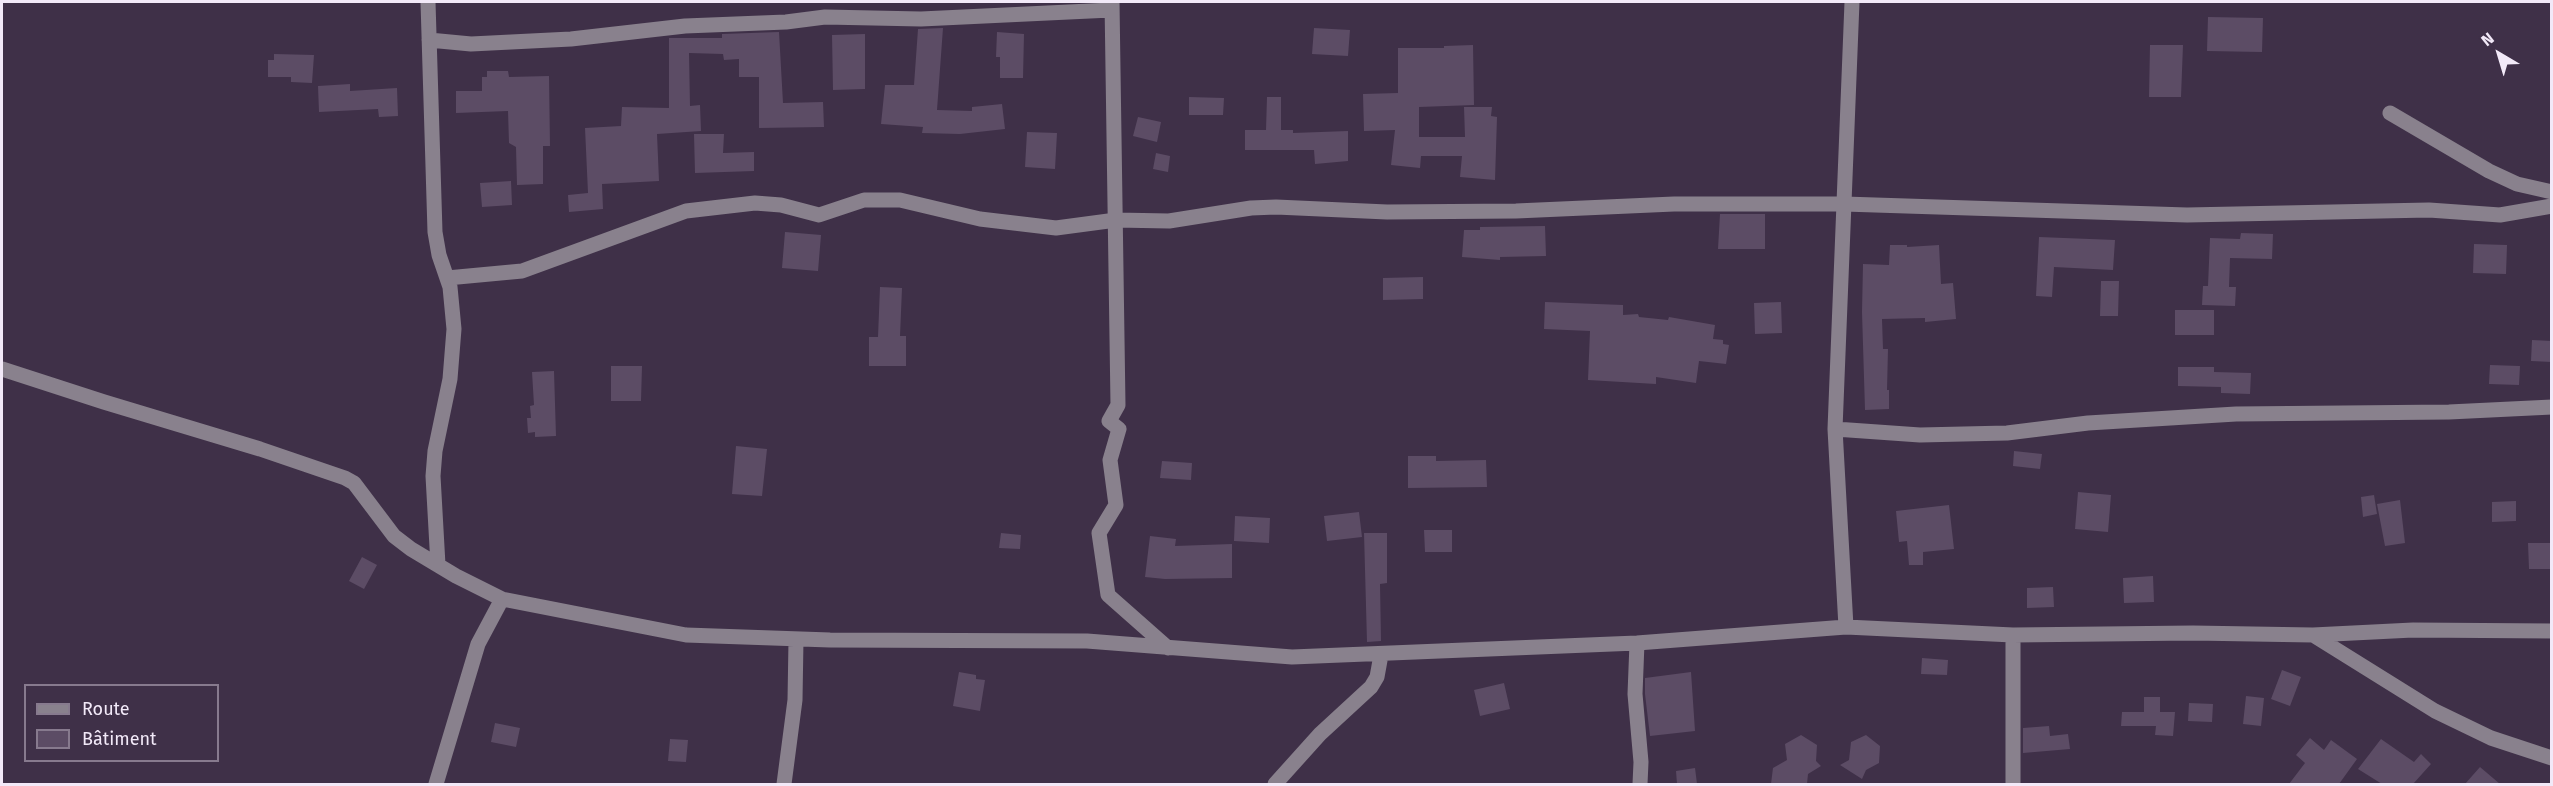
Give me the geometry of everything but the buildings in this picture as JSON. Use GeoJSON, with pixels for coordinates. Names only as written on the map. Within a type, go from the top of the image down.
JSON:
{"type":"FeatureCollection","features":[{"type":"Feature","properties":{"kind":"street"},"geometry":{"type":"LineString","coordinates":[[428,2],[435,232],[453,306],[454,329],[450,380],[435,451],[438,565]]}},
{"type":"Feature","properties":{"kind":"street"},"geometry":{"type":"LineString","coordinates":[[1846,627],[1835,429],[1852,2]]}},
{"type":"Feature","properties":{"kind":"street"},"geometry":{"type":"LineString","coordinates":[[429,40],[471,44],[571,39],[684,26],[786,22],[825,17],[921,19],[1111,6],[1118,405],[1109,420],[1119,429],[1110,459],[1116,505],[1099,533],[1108,595],[1168,648]]}},
{"type":"Feature","properties":{"kind":"street"},"geometry":{"type":"LineString","coordinates":[[2390,113],[2489,171],[2517,184],[2552,192]]}},
{"type":"Feature","properties":{"kind":"street"},"geometry":{"type":"LineString","coordinates":[[447,278],[522,271],[686,211],[733,203],[781,205],[819,215],[864,200],[900,200],[980,219],[1056,228],[1116,220],[1169,221],[1251,208],[1276,207],[1387,212],[1493,212],[1674,204],[1844,204],[2187,215],[2429,210],[2500,215],[2552,206]]}},
{"type":"Feature","properties":{"kind":"street"},"geometry":{"type":"LineString","coordinates":[[2,369],[125,409],[261,449],[345,478],[354,483],[394,536],[438,565],[502,599],[686,635],[796,640],[1087,641],[1292,657],[1637,643],[1846,627],[2013,635],[2193,633],[2313,635],[2413,630],[2552,631]]}},
{"type":"Feature","properties":{"kind":"street"},"geometry":{"type":"LineString","coordinates":[[1835,429],[1920,435],[2007,433],[2088,423],[2236,414],[2427,412],[2552,407]]}},
{"type":"Feature","properties":{"kind":"street"},"geometry":{"type":"LineString","coordinates":[[436,784],[478,644],[502,599]]}},
{"type":"Feature","properties":{"kind":"street"},"geometry":{"type":"LineString","coordinates":[[2013,635],[2013,784]]}},
{"type":"Feature","properties":{"kind":"street"},"geometry":{"type":"LineString","coordinates":[[2313,635],[2435,711],[2491,738],[2552,758]]}},
{"type":"Feature","properties":{"kind":"street"},"geometry":{"type":"LineString","coordinates":[[784,784],[795,700],[796,640]]}},
{"type":"Feature","properties":{"kind":"street"},"geometry":{"type":"LineString","coordinates":[[1637,643],[1635,694],[1641,762],[1640,784]]}},
{"type":"Feature","properties":{"kind":"street"},"geometry":{"type":"LineString","coordinates":[[1275,784],[1320,734],[1371,687],[1377,676],[1381,655]]}}]}
